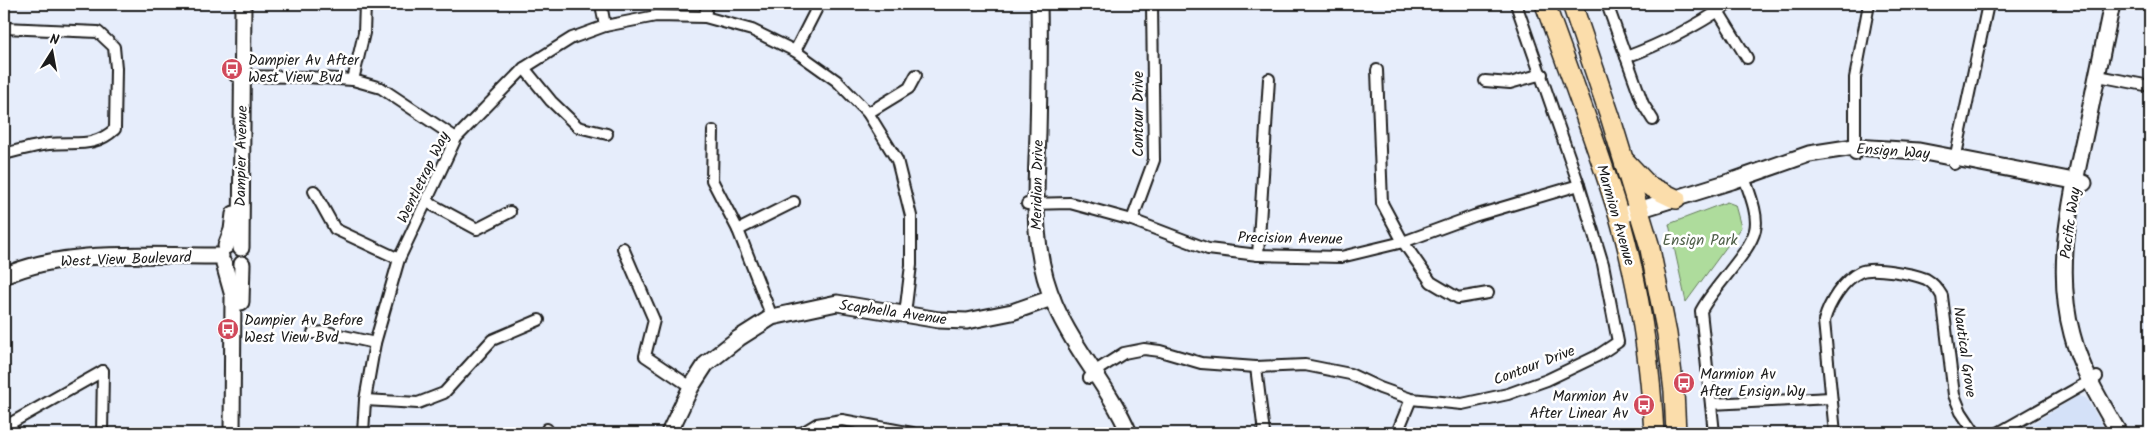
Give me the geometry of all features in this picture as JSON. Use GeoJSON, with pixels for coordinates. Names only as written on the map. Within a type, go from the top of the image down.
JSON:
{"type":"FeatureCollection","features":[{"type":"Feature","properties":{"kind":"highway","name":"Marmion Avenue"},"geometry":{"type":"LineString","coordinates":[[1545,4],[1620,221],[1642,316],[1650,378],[1654,433]]}},
{"type":"Feature","properties":{"kind":"highway","name":"Marmion Avenue"},"geometry":{"type":"LineString","coordinates":[[1572,4],[1649,244],[1667,334],[1674,391],[1676,433]]}},
{"type":"Feature","properties":{"kind":"highway"},"geometry":{"type":"LineString","coordinates":[[1623,159],[1649,186],[1676,199]]}},
{"type":"Feature","properties":{"kind":"street","name":"Dampier Avenue"},"geometry":{"type":"LineString","coordinates":[[236,4],[238,76]]}},
{"type":"Feature","properties":{"kind":"street","name":"Dampier Avenue"},"geometry":{"type":"LineString","coordinates":[[228,253],[234,217],[238,76],[243,4]]}},
{"type":"Feature","properties":{"kind":"street"},"geometry":{"type":"LineString","coordinates":[[353,80],[364,33],[365,4]]}},
{"type":"Feature","properties":{"kind":"street"},"geometry":{"type":"LineString","coordinates":[[601,4],[605,26]]}},
{"type":"Feature","properties":{"kind":"street"},"geometry":{"type":"LineString","coordinates":[[705,16],[707,4]]}},
{"type":"Feature","properties":{"kind":"street"},"geometry":{"type":"LineString","coordinates":[[795,51],[819,4]]}},
{"type":"Feature","properties":{"kind":"street","name":"Meridian Drive"},"geometry":{"type":"LineString","coordinates":[[1031,4],[1031,204],[1039,256],[1048,299],[1073,340],[1120,433]]}},
{"type":"Feature","properties":{"kind":"street","name":"Meridian Drive"},"geometry":{"type":"LineString","coordinates":[[1031,204],[1039,89],[1039,4]]}},
{"type":"Feature","properties":{"kind":"street","name":"Contour Drive"},"geometry":{"type":"LineString","coordinates":[[1132,220],[1154,160],[1152,4]]}},
{"type":"Feature","properties":{"kind":"street","name":"Contour Drive"},"geometry":{"type":"LineString","coordinates":[[1091,375],[1124,353],[1144,349],[1160,351],[1201,363],[1256,367],[1305,365],[1341,372],[1411,399],[1462,404],[1508,394],[1548,380],[1597,356],[1618,342],[1603,264],[1542,74],[1516,4]]}},
{"type":"Feature","properties":{"kind":"street"},"geometry":{"type":"LineString","coordinates":[[1607,4],[1643,104],[1653,120]]}},
{"type":"Feature","properties":{"kind":"street"},"geometry":{"type":"LineString","coordinates":[[1626,57],[1660,45],[1687,31],[1729,4]]}},
{"type":"Feature","properties":{"kind":"street"},"geometry":{"type":"LineString","coordinates":[[1855,151],[1855,78],[1869,4]]}},
{"type":"Feature","properties":{"kind":"street"},"geometry":{"type":"LineString","coordinates":[[1955,162],[1988,4]]}},
{"type":"Feature","properties":{"kind":"street","name":"Pacific Way"},"geometry":{"type":"LineString","coordinates":[[2102,77],[2112,4]]}},
{"type":"Feature","properties":{"kind":"street","name":"Pacific Way"},"geometry":{"type":"LineString","coordinates":[[2119,433],[2072,335],[2063,276],[2064,252],[2120,4]]}},
{"type":"Feature","properties":{"kind":"street"},"geometry":{"type":"LineString","coordinates":[[1718,11],[1747,58]]}},
{"type":"Feature","properties":{"kind":"street","name":"Wentletrap Way"},"geometry":{"type":"LineString","coordinates":[[363,433],[365,400],[375,343],[399,259],[456,138],[524,68],[572,38],[605,26],[656,16],[705,16],[752,30],[795,51],[837,81],[868,113],[897,160],[910,216],[911,264],[905,314]]}},
{"type":"Feature","properties":{"kind":"street"},"geometry":{"type":"LineString","coordinates":[[4,28],[98,32],[114,47],[116,68],[115,129],[106,138],[92,143],[50,144],[4,154]]}},
{"type":"Feature","properties":{"kind":"street"},"geometry":{"type":"LineString","coordinates":[[524,68],[551,100],[578,127],[607,134]]}},
{"type":"Feature","properties":{"kind":"street"},"geometry":{"type":"LineString","coordinates":[[1377,70],[1382,203],[1403,242],[1432,282],[1458,298],[1488,293]]}},
{"type":"Feature","properties":{"kind":"street"},"geometry":{"type":"LineString","coordinates":[[1485,81],[1510,83],[1542,74]]}},
{"type":"Feature","properties":{"kind":"street"},"geometry":{"type":"LineString","coordinates":[[868,113],[909,88],[916,75]]}},
{"type":"Feature","properties":{"kind":"street"},"geometry":{"type":"LineString","coordinates":[[238,76],[353,80],[381,88],[456,138]]}},
{"type":"Feature","properties":{"kind":"street"},"geometry":{"type":"LineString","coordinates":[[2102,77],[2150,86]]}},
{"type":"Feature","properties":{"kind":"street"},"geometry":{"type":"LineString","coordinates":[[1258,255],[1269,79]]}},
{"type":"Feature","properties":{"kind":"street"},"geometry":{"type":"LineString","coordinates":[[713,131],[712,180],[738,230],[772,317]]}},
{"type":"Feature","properties":{"kind":"street","name":"Ensign Way"},"geometry":{"type":"LineString","coordinates":[[1641,216],[1676,199],[1855,151],[1955,162],[2079,187]]}},
{"type":"Feature","properties":{"kind":"street"},"geometry":{"type":"LineString","coordinates":[[1714,433],[1701,311],[1707,300],[1750,243],[1756,230],[1754,211],[1745,181]]}},
{"type":"Feature","properties":{"kind":"street","name":"Ensign Way"},"geometry":{"type":"LineString","coordinates":[[1620,221],[1641,216],[1745,181]]}},
{"type":"Feature","properties":{"kind":"street","name":"Precision Avenue"},"geometry":{"type":"LineString","coordinates":[[1031,204],[1070,203],[1132,220],[1208,249],[1258,255],[1341,256],[1403,242],[1474,216],[1579,185]]}},
{"type":"Feature","properties":{"kind":"street"},"geometry":{"type":"LineString","coordinates":[[314,190],[335,229],[399,259]]}},
{"type":"Feature","properties":{"kind":"street"},"geometry":{"type":"LineString","coordinates":[[427,202],[477,229],[510,212]]}},
{"type":"Feature","properties":{"kind":"street"},"geometry":{"type":"LineString","coordinates":[[738,230],[794,202]]}},
{"type":"Feature","properties":{"kind":"street"},"geometry":{"type":"LineString","coordinates":[[623,248],[654,320],[645,356],[690,387]]}},
{"type":"Feature","properties":{"kind":"street"},"geometry":{"type":"LineString","coordinates":[[232,433],[233,296],[228,253],[245,255],[242,264],[239,433]]}},
{"type":"Feature","properties":{"kind":"street","name":"West View Boulevard"},"geometry":{"type":"LineString","coordinates":[[4,276],[17,270],[65,259],[228,253]]}},
{"type":"Feature","properties":{"kind":"street","name":"Nautical Grove"},"geometry":{"type":"LineString","coordinates":[[1835,433],[1824,321],[1830,304],[1850,280],[1861,272],[1875,269],[1921,278],[1936,286],[1942,296],[1954,395],[1961,412],[1975,433]]}},
{"type":"Feature","properties":{"kind":"street","name":"Scaphella Avenue"},"geometry":{"type":"LineString","coordinates":[[669,433],[690,387],[706,364],[739,338],[772,317],[837,302],[939,320],[967,321],[1012,312],[1048,299]]}},
{"type":"Feature","properties":{"kind":"street"},"geometry":{"type":"LineString","coordinates":[[365,400],[418,404],[444,393],[492,340],[539,320]]}},
{"type":"Feature","properties":{"kind":"street"},"geometry":{"type":"LineString","coordinates":[[314,333],[326,332],[375,343]]}},
{"type":"Feature","properties":{"kind":"street"},"geometry":{"type":"LineString","coordinates":[[1256,367],[1264,433]]}},
{"type":"Feature","properties":{"kind":"street"},"geometry":{"type":"LineString","coordinates":[[4,427],[103,371],[102,433]]}},
{"type":"Feature","properties":{"kind":"street","name":"Meridian Drive"},"geometry":{"type":"LineString","coordinates":[[1091,375],[1129,433]]}},
{"type":"Feature","properties":{"kind":"street"},"geometry":{"type":"LineString","coordinates":[[1998,433],[2094,379]]}},
{"type":"Feature","properties":{"kind":"street","name":"Pacific Way"},"geometry":{"type":"LineString","coordinates":[[2094,379],[2128,433]]}},
{"type":"Feature","properties":{"kind":"street"},"geometry":{"type":"LineString","coordinates":[[1711,404],[1831,398]]}},
{"type":"Feature","properties":{"kind":"street"},"geometry":{"type":"LineString","coordinates":[[1397,433],[1411,399]]}},
{"type":"Feature","properties":{"kind":"street"},"geometry":{"type":"LineString","coordinates":[[802,433],[817,424],[842,420],[912,433]]}},
{"type":"Feature","properties":{"kind":"shaded area"},"geometry":{"type":"Polygon","coordinates":[[[2078,396],[2086,398],[2107,433],[2017,433],[2078,396]]]}},
{"type":"Feature","properties":{"kind":"green space","name":"Ensign Park"},"geometry":{"type":"Polygon","coordinates":[[[1727,202],[1735,205],[1741,227],[1686,302],[1669,224],[1727,202]]]}},
{"type":"Feature","properties":{"kind":"place","name":"Dampier Av After West View Bvd"},"geometry":{"type":"Point","coordinates":[232,69]}},
{"type":"Feature","properties":{"kind":"place","name":"Dampier Av Before West View Bvd"},"geometry":{"type":"Point","coordinates":[228,329]}},
{"type":"Feature","properties":{"kind":"place","name":"Marmion Av After Ensign Wy"},"geometry":{"type":"Point","coordinates":[1684,383]}},
{"type":"Feature","properties":{"kind":"place","name":"Marmion Av After Linear Av"},"geometry":{"type":"Point","coordinates":[1644,405]}}]}
